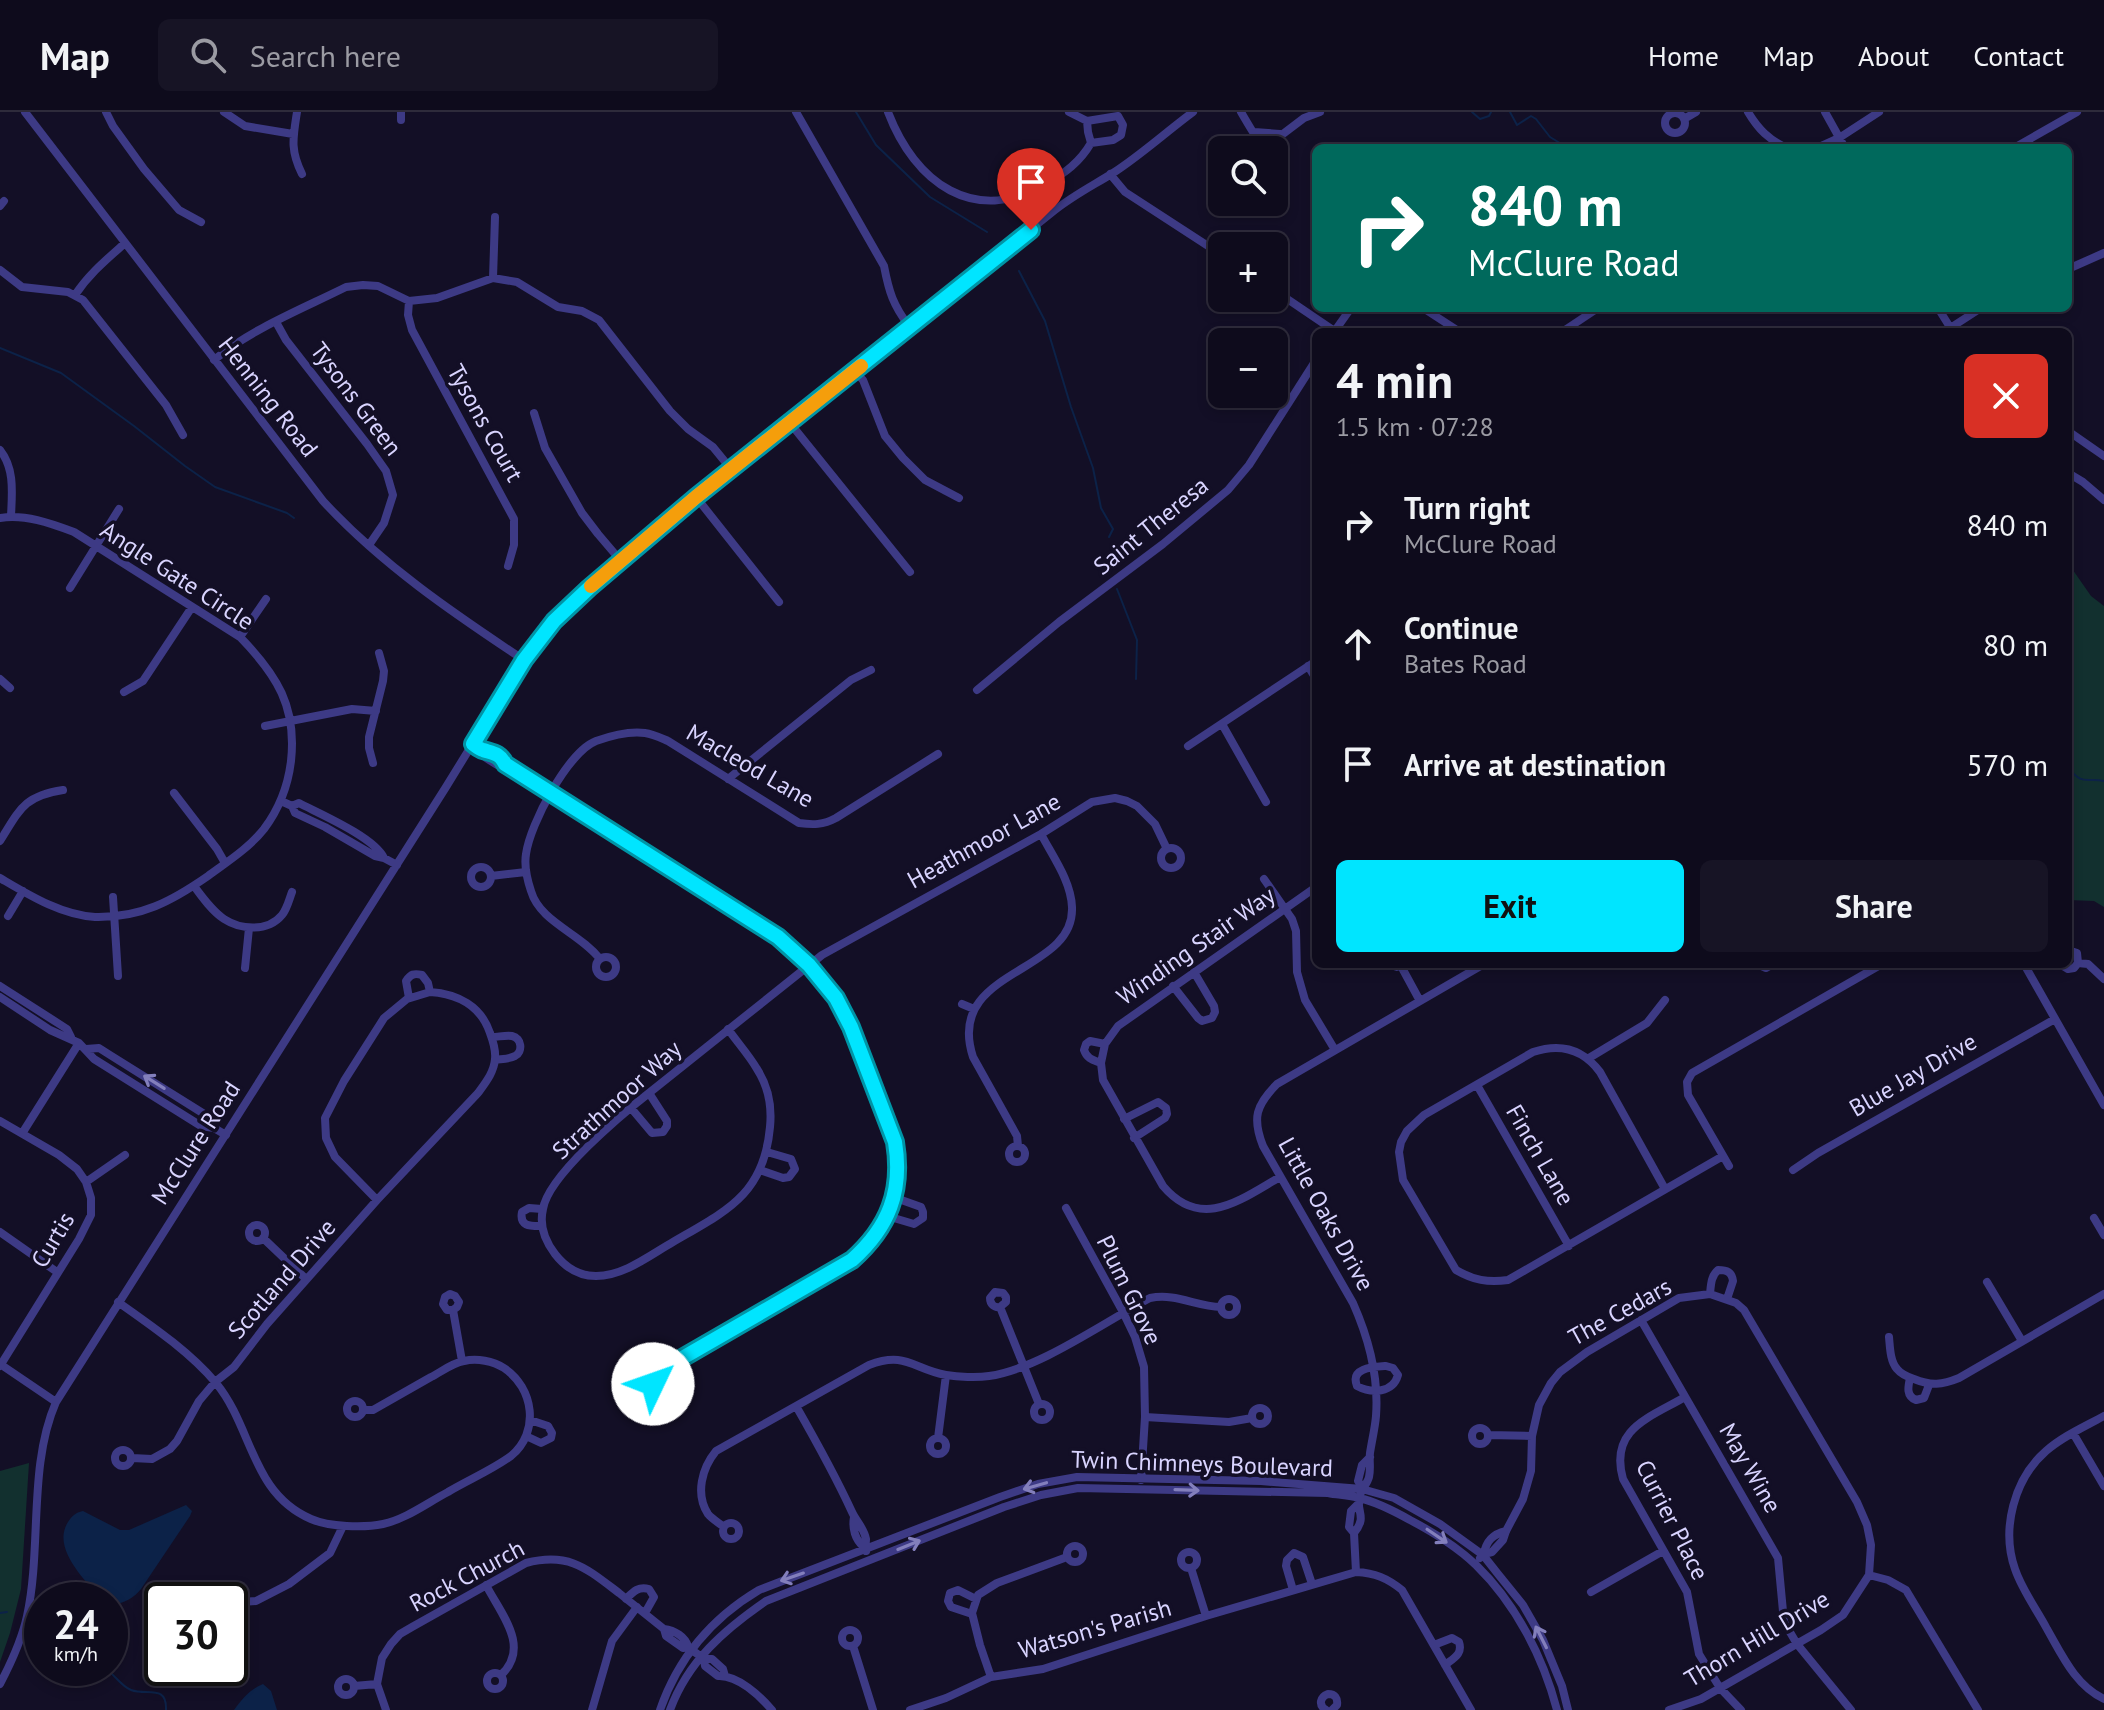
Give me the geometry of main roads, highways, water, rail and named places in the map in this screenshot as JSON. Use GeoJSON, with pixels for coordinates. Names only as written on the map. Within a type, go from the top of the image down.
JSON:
{"type":"FeatureCollection","features":[{"type":"Feature","properties":{"kind":"water"},"geometry":{"type":"Polygon","coordinates":[[[186,1505],[192,1511],[141,1589],[128,1600],[128,1582],[86,1582],[67,1553],[64,1532],[73,1516],[83,1511],[120,1530],[129,1530],[186,1505]]]}},
{"type":"Feature","properties":{"kind":"water"},"geometry":{"type":"Polygon","coordinates":[[[263,1684],[271,1691],[277,1710],[234,1710],[243,1698],[263,1684]]]}},
{"type":"Feature","properties":{"kind":"waterway"},"geometry":{"type":"LineString","coordinates":[[856,112],[876,145],[930,197],[987,232]]}},
{"type":"Feature","properties":{"kind":"waterway"},"geometry":{"type":"LineString","coordinates":[[1472,112],[1480,119],[1491,112]]}},
{"type":"Feature","properties":{"kind":"waterway"},"geometry":{"type":"LineString","coordinates":[[1510,112],[1517,125],[1531,116],[1536,119],[1550,137],[1561,144]]}},
{"type":"Feature","properties":{"kind":"waterway"},"geometry":{"type":"LineString","coordinates":[[1019,271],[1045,321],[1093,468],[1101,508],[1113,529],[1109,537]]}},
{"type":"Feature","properties":{"kind":"waterway"},"geometry":{"type":"LineString","coordinates":[[0,348],[61,373],[215,487],[294,518]]}},
{"type":"Feature","properties":{"kind":"waterway"},"geometry":{"type":"LineString","coordinates":[[1117,589],[1137,640],[1136,679]]}},
{"type":"Feature","properties":{"kind":"waterway"},"geometry":{"type":"LineString","coordinates":[[2072,772],[2081,779],[2104,781]]}},
{"type":"Feature","properties":{"kind":"waterway"},"geometry":{"type":"LineString","coordinates":[[0,1613],[7,1612]]}},
{"type":"Feature","properties":{"kind":"waterway"},"geometry":{"type":"LineString","coordinates":[[124,1686],[137,1692],[160,1694],[166,1710]]}}]}
